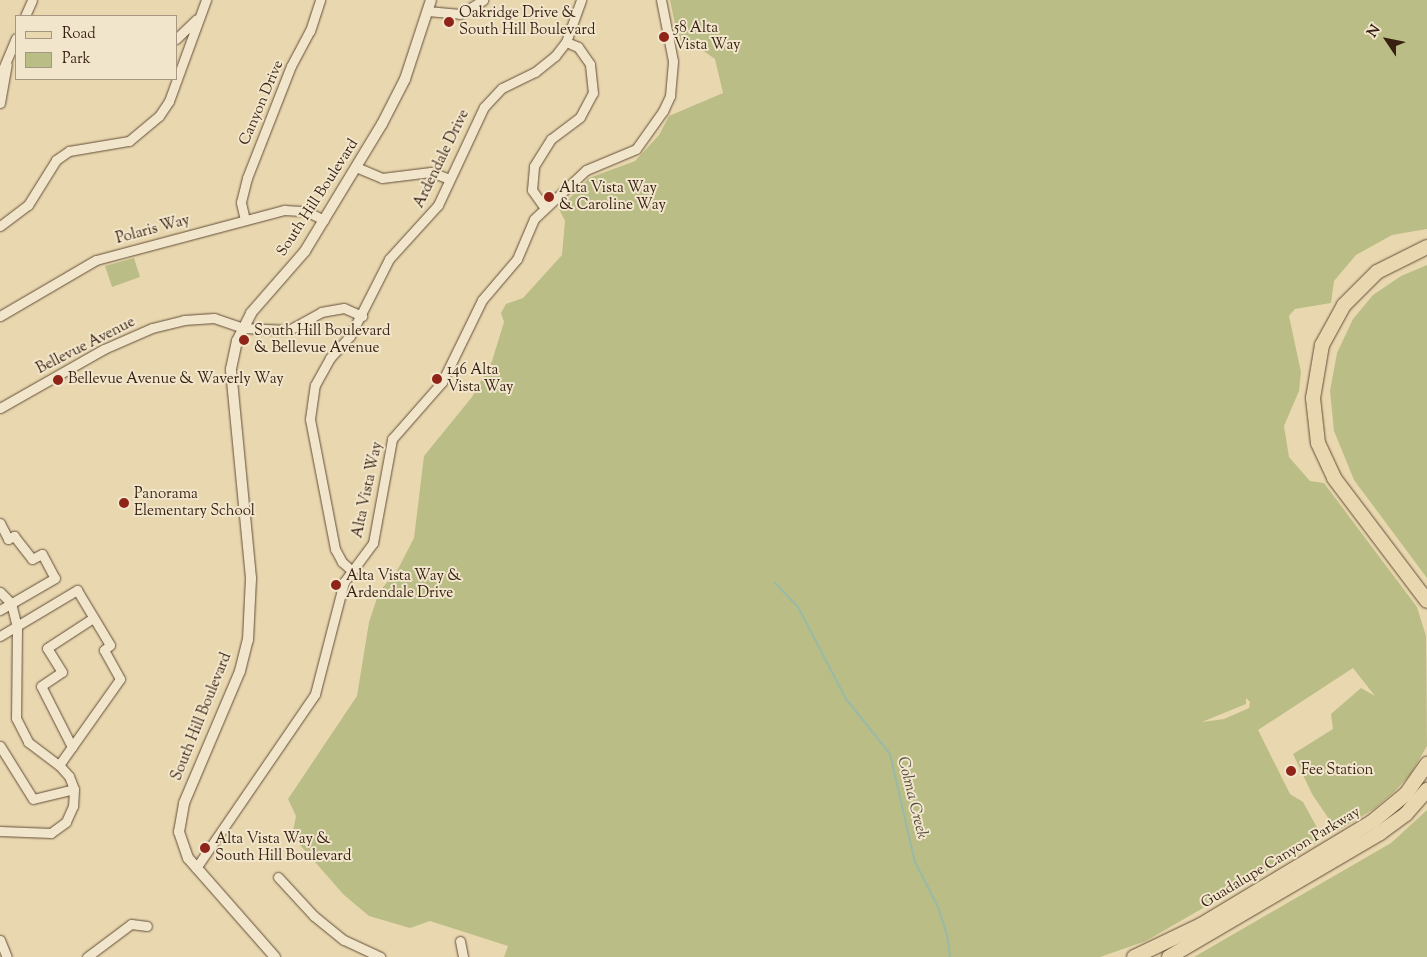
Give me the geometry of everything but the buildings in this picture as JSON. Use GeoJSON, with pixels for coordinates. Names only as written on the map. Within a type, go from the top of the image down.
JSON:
{"type":"FeatureCollection","features":[{"type":"Feature","properties":{"kind":"main road"},"geometry":{"type":"LineString","coordinates":[[1427,247],[1390,263],[1349,298],[1325,338],[1313,390],[1317,436],[1330,472],[1414,587],[1427,601]]}},
{"type":"Feature","properties":{"kind":"main road"},"geometry":{"type":"LineString","coordinates":[[1414,587],[1427,613]]}},
{"type":"Feature","properties":{"kind":"main road","name":"Guadalupe Canyon Parkway"},"geometry":{"type":"LineString","coordinates":[[1134,957],[1201,925],[1377,819],[1406,794],[1427,764]]}},
{"type":"Feature","properties":{"kind":"main road","name":"Guadalupe Canyon Parkway"},"geometry":{"type":"LineString","coordinates":[[1169,957],[1380,833],[1406,814],[1427,790]]}},
{"type":"Feature","properties":{"kind":"street"},"geometry":{"type":"LineString","coordinates":[[25,15],[32,0]]}},
{"type":"Feature","properties":{"kind":"street"},"geometry":{"type":"LineString","coordinates":[[178,69],[206,0]]}},
{"type":"Feature","properties":{"kind":"street","name":"Canyon Drive"},"geometry":{"type":"LineString","coordinates":[[245,220],[241,202],[246,178],[291,66],[310,31],[320,0]]}},
{"type":"Feature","properties":{"kind":"street","name":"South Hill Boulevard"},"geometry":{"type":"LineString","coordinates":[[275,957],[188,858],[179,832],[181,811],[240,672],[249,621],[251,578],[230,385],[233,355],[243,328],[260,301],[305,251],[356,167],[405,79],[431,0]]}},
{"type":"Feature","properties":{"kind":"street"},"geometry":{"type":"LineString","coordinates":[[427,11],[460,14],[483,0]]}},
{"type":"Feature","properties":{"kind":"street","name":"Ardendale Drive"},"geometry":{"type":"LineString","coordinates":[[351,570],[342,562],[335,548],[310,411],[319,376],[362,316],[389,259],[433,213],[479,116],[492,97],[508,84],[549,62],[566,42],[581,0]]}},
{"type":"Feature","properties":{"kind":"street","name":"Alta Vista Way"},"geometry":{"type":"LineString","coordinates":[[196,868],[315,694],[340,595],[351,570],[373,543],[392,439],[442,382],[482,300],[516,258],[534,219],[586,170],[636,149],[663,111],[670,96],[673,61],[661,0]]}},
{"type":"Feature","properties":{"kind":"street"},"geometry":{"type":"LineString","coordinates":[[178,37],[198,18]]}},
{"type":"Feature","properties":{"kind":"street"},"geometry":{"type":"LineString","coordinates":[[0,76],[15,40]]}},
{"type":"Feature","properties":{"kind":"street"},"geometry":{"type":"LineString","coordinates":[[544,208],[532,190],[534,166],[550,139],[580,117],[593,93],[590,64],[578,47],[566,42]]}},
{"type":"Feature","properties":{"kind":"street"},"geometry":{"type":"LineString","coordinates":[[0,103],[3,66]]}},
{"type":"Feature","properties":{"kind":"street"},"geometry":{"type":"LineString","coordinates":[[0,226],[28,205],[56,160],[69,151],[129,141],[146,130],[169,101],[175,80]]}},
{"type":"Feature","properties":{"kind":"street"},"geometry":{"type":"LineString","coordinates":[[356,167],[382,178],[431,172],[449,179]]}},
{"type":"Feature","properties":{"kind":"street","name":"Polaris Way"},"geometry":{"type":"LineString","coordinates":[[0,316],[96,260],[245,220],[294,209],[324,220]]}},
{"type":"Feature","properties":{"kind":"street","name":"Bellevue Avenue"},"geometry":{"type":"LineString","coordinates":[[0,408],[104,349],[152,328],[184,320],[214,318],[243,328],[289,330],[321,312],[344,308],[362,316]]}},
{"type":"Feature","properties":{"kind":"street"},"geometry":{"type":"LineString","coordinates":[[0,523],[8,539],[14,536],[32,559],[42,554],[55,578],[0,610]]}},
{"type":"Feature","properties":{"kind":"street"},"geometry":{"type":"LineString","coordinates":[[0,636],[77,590],[110,645],[104,650],[120,679],[59,765]]}},
{"type":"Feature","properties":{"kind":"street"},"geometry":{"type":"LineString","coordinates":[[0,592],[11,604],[17,627],[16,718],[28,742],[59,765],[69,776],[74,789],[73,806],[66,822],[51,833],[0,832]]}},
{"type":"Feature","properties":{"kind":"street"},"geometry":{"type":"LineString","coordinates":[[72,747],[41,686],[62,672],[47,648],[93,618]]}},
{"type":"Feature","properties":{"kind":"street"},"geometry":{"type":"LineString","coordinates":[[0,746],[33,799],[74,789]]}},
{"type":"Feature","properties":{"kind":"street"},"geometry":{"type":"LineString","coordinates":[[278,877],[314,916],[344,940],[380,957]]}},
{"type":"Feature","properties":{"kind":"street"},"geometry":{"type":"LineString","coordinates":[[87,957],[132,924],[147,926]]}},
{"type":"Feature","properties":{"kind":"street"},"geometry":{"type":"LineString","coordinates":[[0,940],[7,957]]}},
{"type":"Feature","properties":{"kind":"street"},"geometry":{"type":"LineString","coordinates":[[460,941],[463,957]]}},
{"type":"Feature","properties":{"kind":"green space"},"geometry":{"type":"Polygon","coordinates":[[[670,0],[1427,0],[1427,229],[1392,235],[1356,255],[1334,281],[1331,303],[1295,309],[1289,316],[1301,372],[1299,391],[1284,426],[1289,457],[1310,481],[1324,483],[1417,607],[1426,636],[1427,746],[1410,775],[1394,792],[1374,809],[1337,831],[1312,794],[1293,754],[1333,729],[1331,714],[1361,688],[1375,696],[1353,668],[1258,730],[1290,794],[1303,802],[1320,833],[1316,843],[1146,941],[1100,957],[504,957],[508,946],[430,921],[410,928],[369,916],[344,895],[292,836],[296,816],[288,799],[357,696],[369,622],[379,592],[398,569],[414,538],[424,456],[472,397],[492,361],[504,322],[501,313],[506,304],[523,298],[562,255],[565,221],[559,209],[589,178],[635,161],[659,135],[669,116],[723,93],[715,59],[695,45],[679,44],[670,0]],[[1246,698],[1246,704],[1202,722],[1224,719],[1249,708],[1250,702],[1246,698]]]}},
{"type":"Feature","properties":{"kind":"green space"},"geometry":{"type":"Polygon","coordinates":[[[134,258],[140,277],[112,287],[105,266],[134,258]]]}},
{"type":"Feature","properties":{"kind":"green space"},"geometry":{"type":"Polygon","coordinates":[[[1427,265],[1427,578],[1354,480],[1334,431],[1330,391],[1337,353],[1353,319],[1373,295],[1401,276],[1427,265]]]}},
{"type":"Feature","properties":{"kind":"green space"},"geometry":{"type":"Polygon","coordinates":[[[1427,810],[1427,957],[1194,957],[1391,843],[1427,810]]]}},
{"type":"Feature","properties":{"kind":"waterway","name":"Colma Creek"},"geometry":{"type":"LineString","coordinates":[[775,583],[798,607],[846,699],[890,754],[915,862],[938,907],[947,934],[950,957]]}},
{"type":"Feature","properties":{"kind":"place","name":"Oakridge Drive & South Hill Boulevard"},"geometry":{"type":"Point","coordinates":[449,22]}},
{"type":"Feature","properties":{"kind":"place","name":"58 Alta Vista Way"},"geometry":{"type":"Point","coordinates":[664,37]}},
{"type":"Feature","properties":{"kind":"place","name":"Alta Vista Way & Caroline Way"},"geometry":{"type":"Point","coordinates":[549,197]}},
{"type":"Feature","properties":{"kind":"place","name":"South Hill Boulevard & Bellevue Avenue"},"geometry":{"type":"Point","coordinates":[244,340]}},
{"type":"Feature","properties":{"kind":"place","name":"146 Alta Vista Way"},"geometry":{"type":"Point","coordinates":[437,379]}},
{"type":"Feature","properties":{"kind":"place","name":"Bellevue Avenue & Waverly Way"},"geometry":{"type":"Point","coordinates":[58,380]}},
{"type":"Feature","properties":{"kind":"place","name":"Panorama Elementary School"},"geometry":{"type":"Point","coordinates":[124,503]}},
{"type":"Feature","properties":{"kind":"place","name":"Alta Vista Way & Ardendale Drive"},"geometry":{"type":"Point","coordinates":[336,585]}},
{"type":"Feature","properties":{"kind":"place","name":"Fee Station"},"geometry":{"type":"Point","coordinates":[1291,771]}},
{"type":"Feature","properties":{"kind":"place","name":"Alta Vista Way & South Hill Boulevard"},"geometry":{"type":"Point","coordinates":[205,848]}}]}
